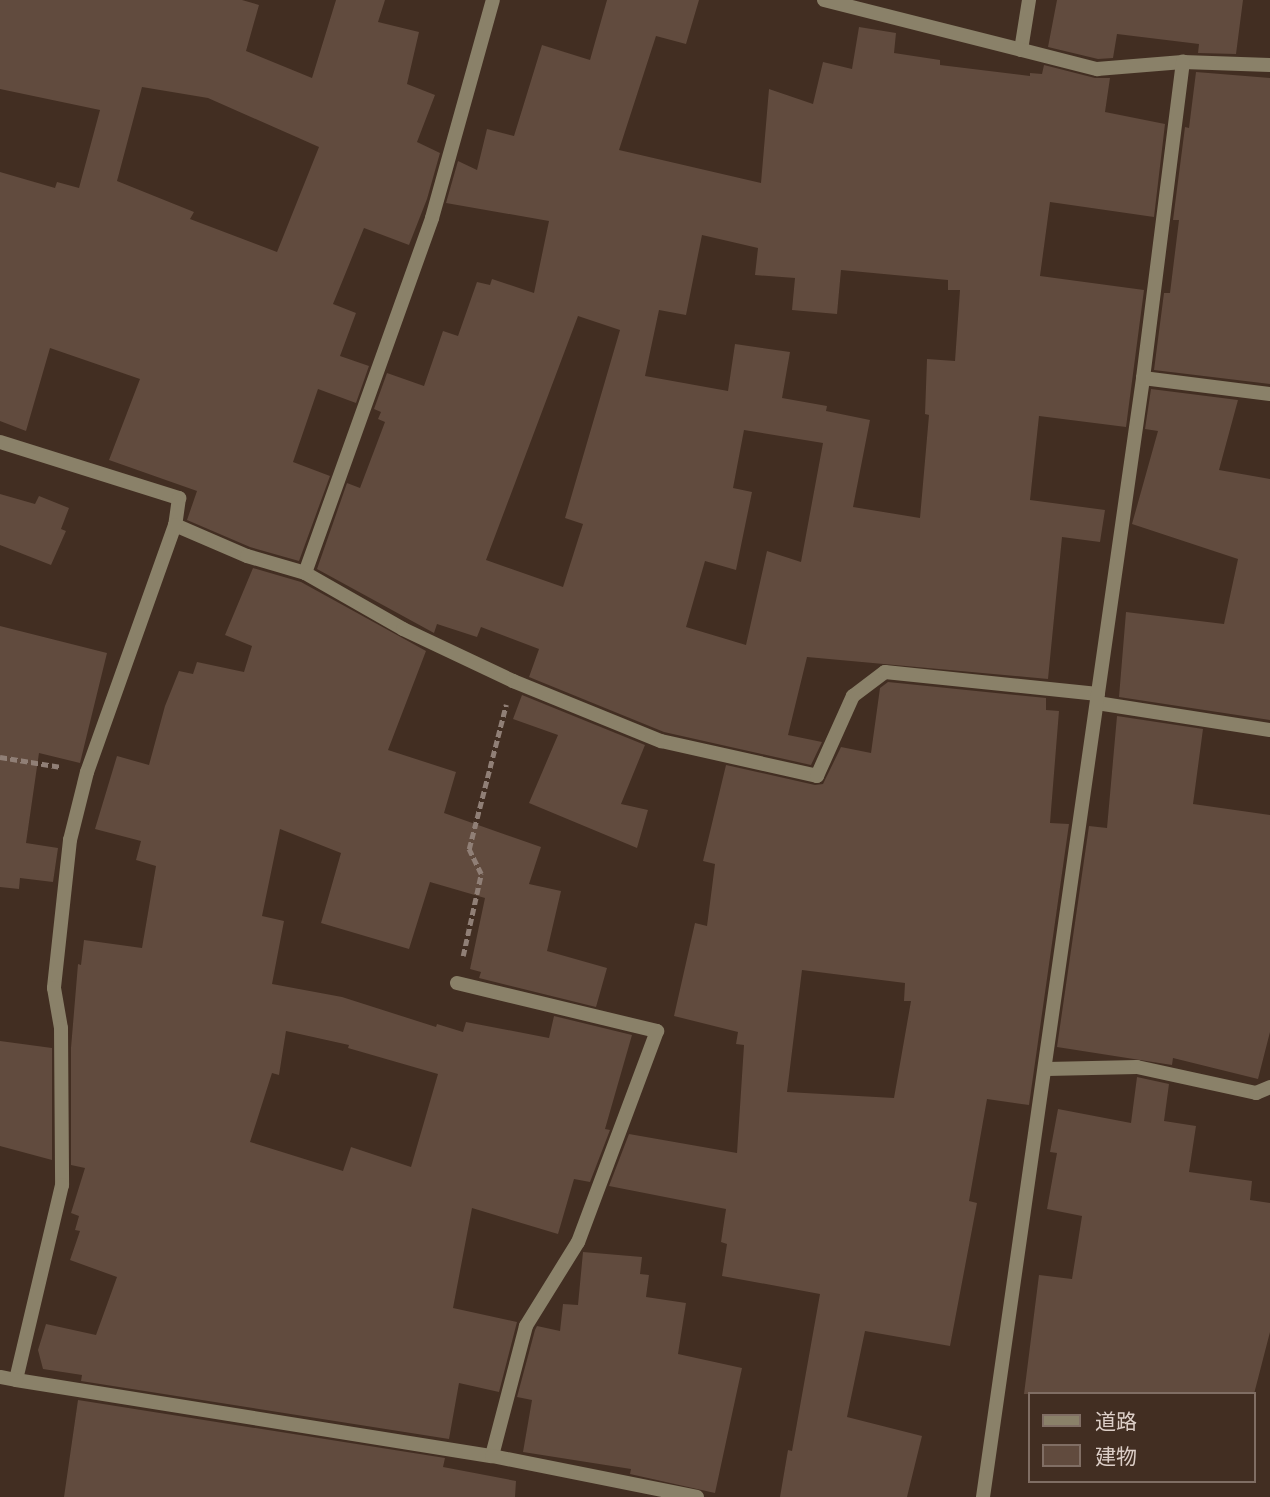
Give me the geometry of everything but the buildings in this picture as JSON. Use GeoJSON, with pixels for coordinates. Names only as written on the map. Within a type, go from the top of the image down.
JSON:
{"type":"FeatureCollection","features":[{"type":"Feature","properties":{"kind":"street"},"geometry":{"type":"LineString","coordinates":[[305,573],[432,218],[493,0]]}},
{"type":"Feature","properties":{"kind":"street"},"geometry":{"type":"LineString","coordinates":[[824,0],[1097,69],[1183,62],[1270,65]]}},
{"type":"Feature","properties":{"kind":"street"},"geometry":{"type":"LineString","coordinates":[[1021,50],[1029,0]]}},
{"type":"Feature","properties":{"kind":"street"},"geometry":{"type":"LineString","coordinates":[[983,1497],[1047,1069],[1143,378],[1183,62]]}},
{"type":"Feature","properties":{"kind":"street"},"geometry":{"type":"LineString","coordinates":[[1143,378],[1270,394]]}},
{"type":"Feature","properties":{"kind":"street"},"geometry":{"type":"LineString","coordinates":[[0,442],[179,498],[175,525],[87,772],[69,840],[54,988],[61,1028],[62,1185],[16,1380]]}},
{"type":"Feature","properties":{"kind":"street"},"geometry":{"type":"LineString","coordinates":[[175,525],[247,556],[305,573],[403,629],[513,681],[662,741],[817,776],[853,696],[886,673],[1098,699],[1270,730]]}},
{"type":"Feature","properties":{"kind":"street"},"geometry":{"type":"LineString","coordinates":[[457,983],[657,1031],[578,1242],[526,1326],[492,1455]]}},
{"type":"Feature","properties":{"kind":"street"},"geometry":{"type":"LineString","coordinates":[[1047,1069],[1137,1067],[1256,1093],[1270,1087]]}},
{"type":"Feature","properties":{"kind":"street"},"geometry":{"type":"LineString","coordinates":[[0,1377],[492,1455],[697,1497]]}},
{"type":"Feature","properties":{"kind":"path"},"geometry":{"type":"LineString","coordinates":[[457,983],[481,874],[469,849],[513,681]]}},
{"type":"Feature","properties":{"kind":"path"},"geometry":{"type":"LineString","coordinates":[[0,757],[87,772]]}}]}
